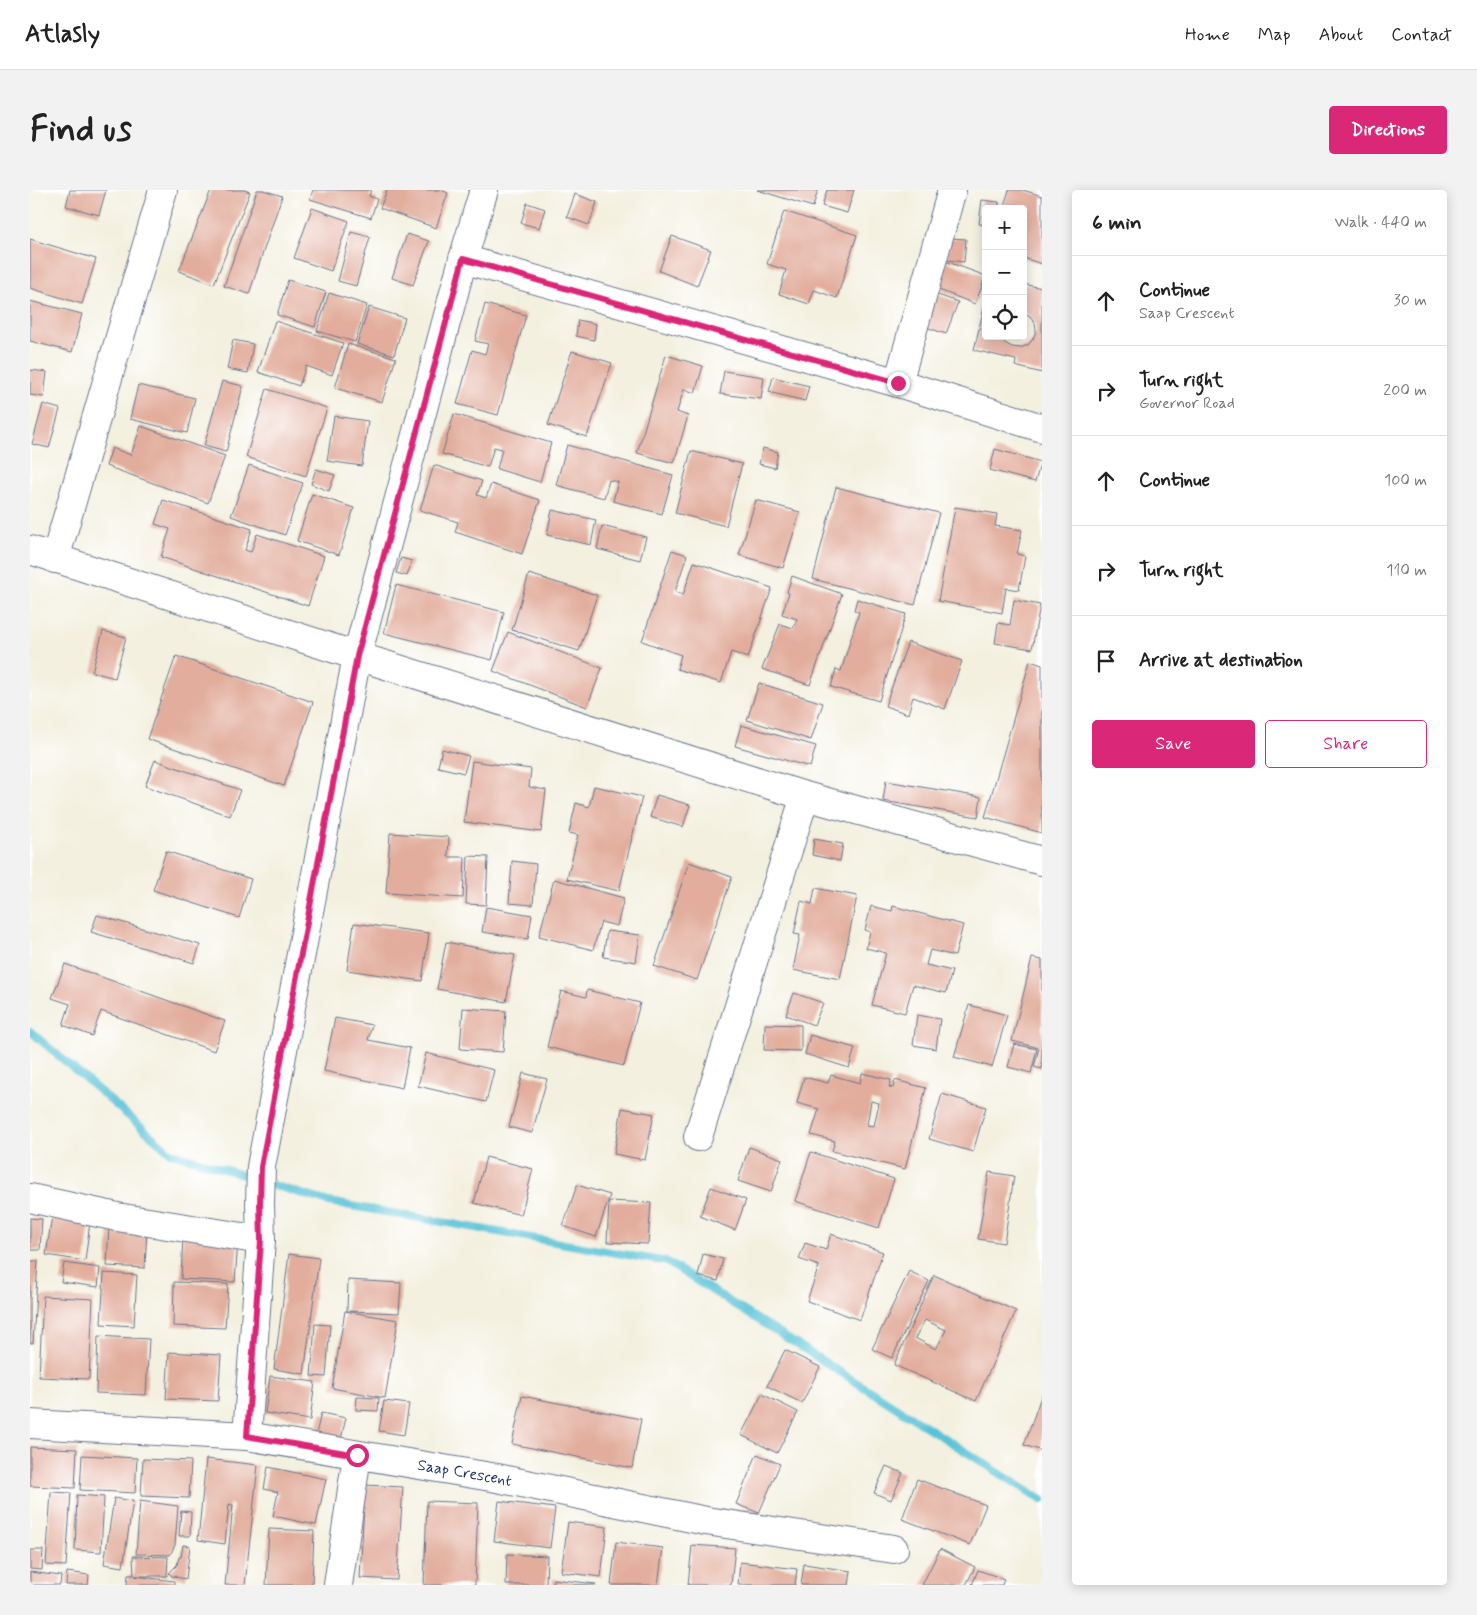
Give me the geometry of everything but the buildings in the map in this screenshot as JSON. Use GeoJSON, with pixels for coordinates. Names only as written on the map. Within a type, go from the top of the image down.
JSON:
{"type":"FeatureCollection","features":[{"type":"Feature","properties":{"kind":"street"},"geometry":{"type":"LineString","coordinates":[[163,190],[42,555],[805,796],[1042,861]]}},
{"type":"Feature","properties":{"kind":"street"},"geometry":{"type":"LineString","coordinates":[[247,1436],[261,1240],[261,1167],[357,656],[463,259],[484,190]]}},
{"type":"Feature","properties":{"kind":"street"},"geometry":{"type":"LineString","coordinates":[[898,383],[952,190]]}},
{"type":"Feature","properties":{"kind":"street"},"geometry":{"type":"LineString","coordinates":[[463,259],[898,383],[1042,428]]}},
{"type":"Feature","properties":{"kind":"street"},"geometry":{"type":"LineString","coordinates":[[698,1137],[805,796]]}},
{"type":"Feature","properties":{"kind":"street"},"geometry":{"type":"LineString","coordinates":[[30,1198],[117,1218],[261,1240]]}},
{"type":"Feature","properties":{"kind":"street","name":"Saap Crescent"},"geometry":{"type":"LineString","coordinates":[[30,1424],[247,1436],[497,1478],[706,1521],[894,1550]]}},
{"type":"Feature","properties":{"kind":"street"},"geometry":{"type":"LineString","coordinates":[[338,1585],[357,1455]]}},
{"type":"Feature","properties":{"kind":"waterway"},"geometry":{"type":"LineString","coordinates":[[30,1031],[170,1152],[255,1179]]}},
{"type":"Feature","properties":{"kind":"waterway"},"geometry":{"type":"LineString","coordinates":[[266,1183],[329,1202],[667,1262],[1042,1500]]}},
{"type":"Feature","properties":{"kind":"route"},"geometry":{"type":"LineString","coordinates":[[357,1455],[247,1436],[261,1240],[261,1167],[357,656],[463,259],[898,383]]}}]}
